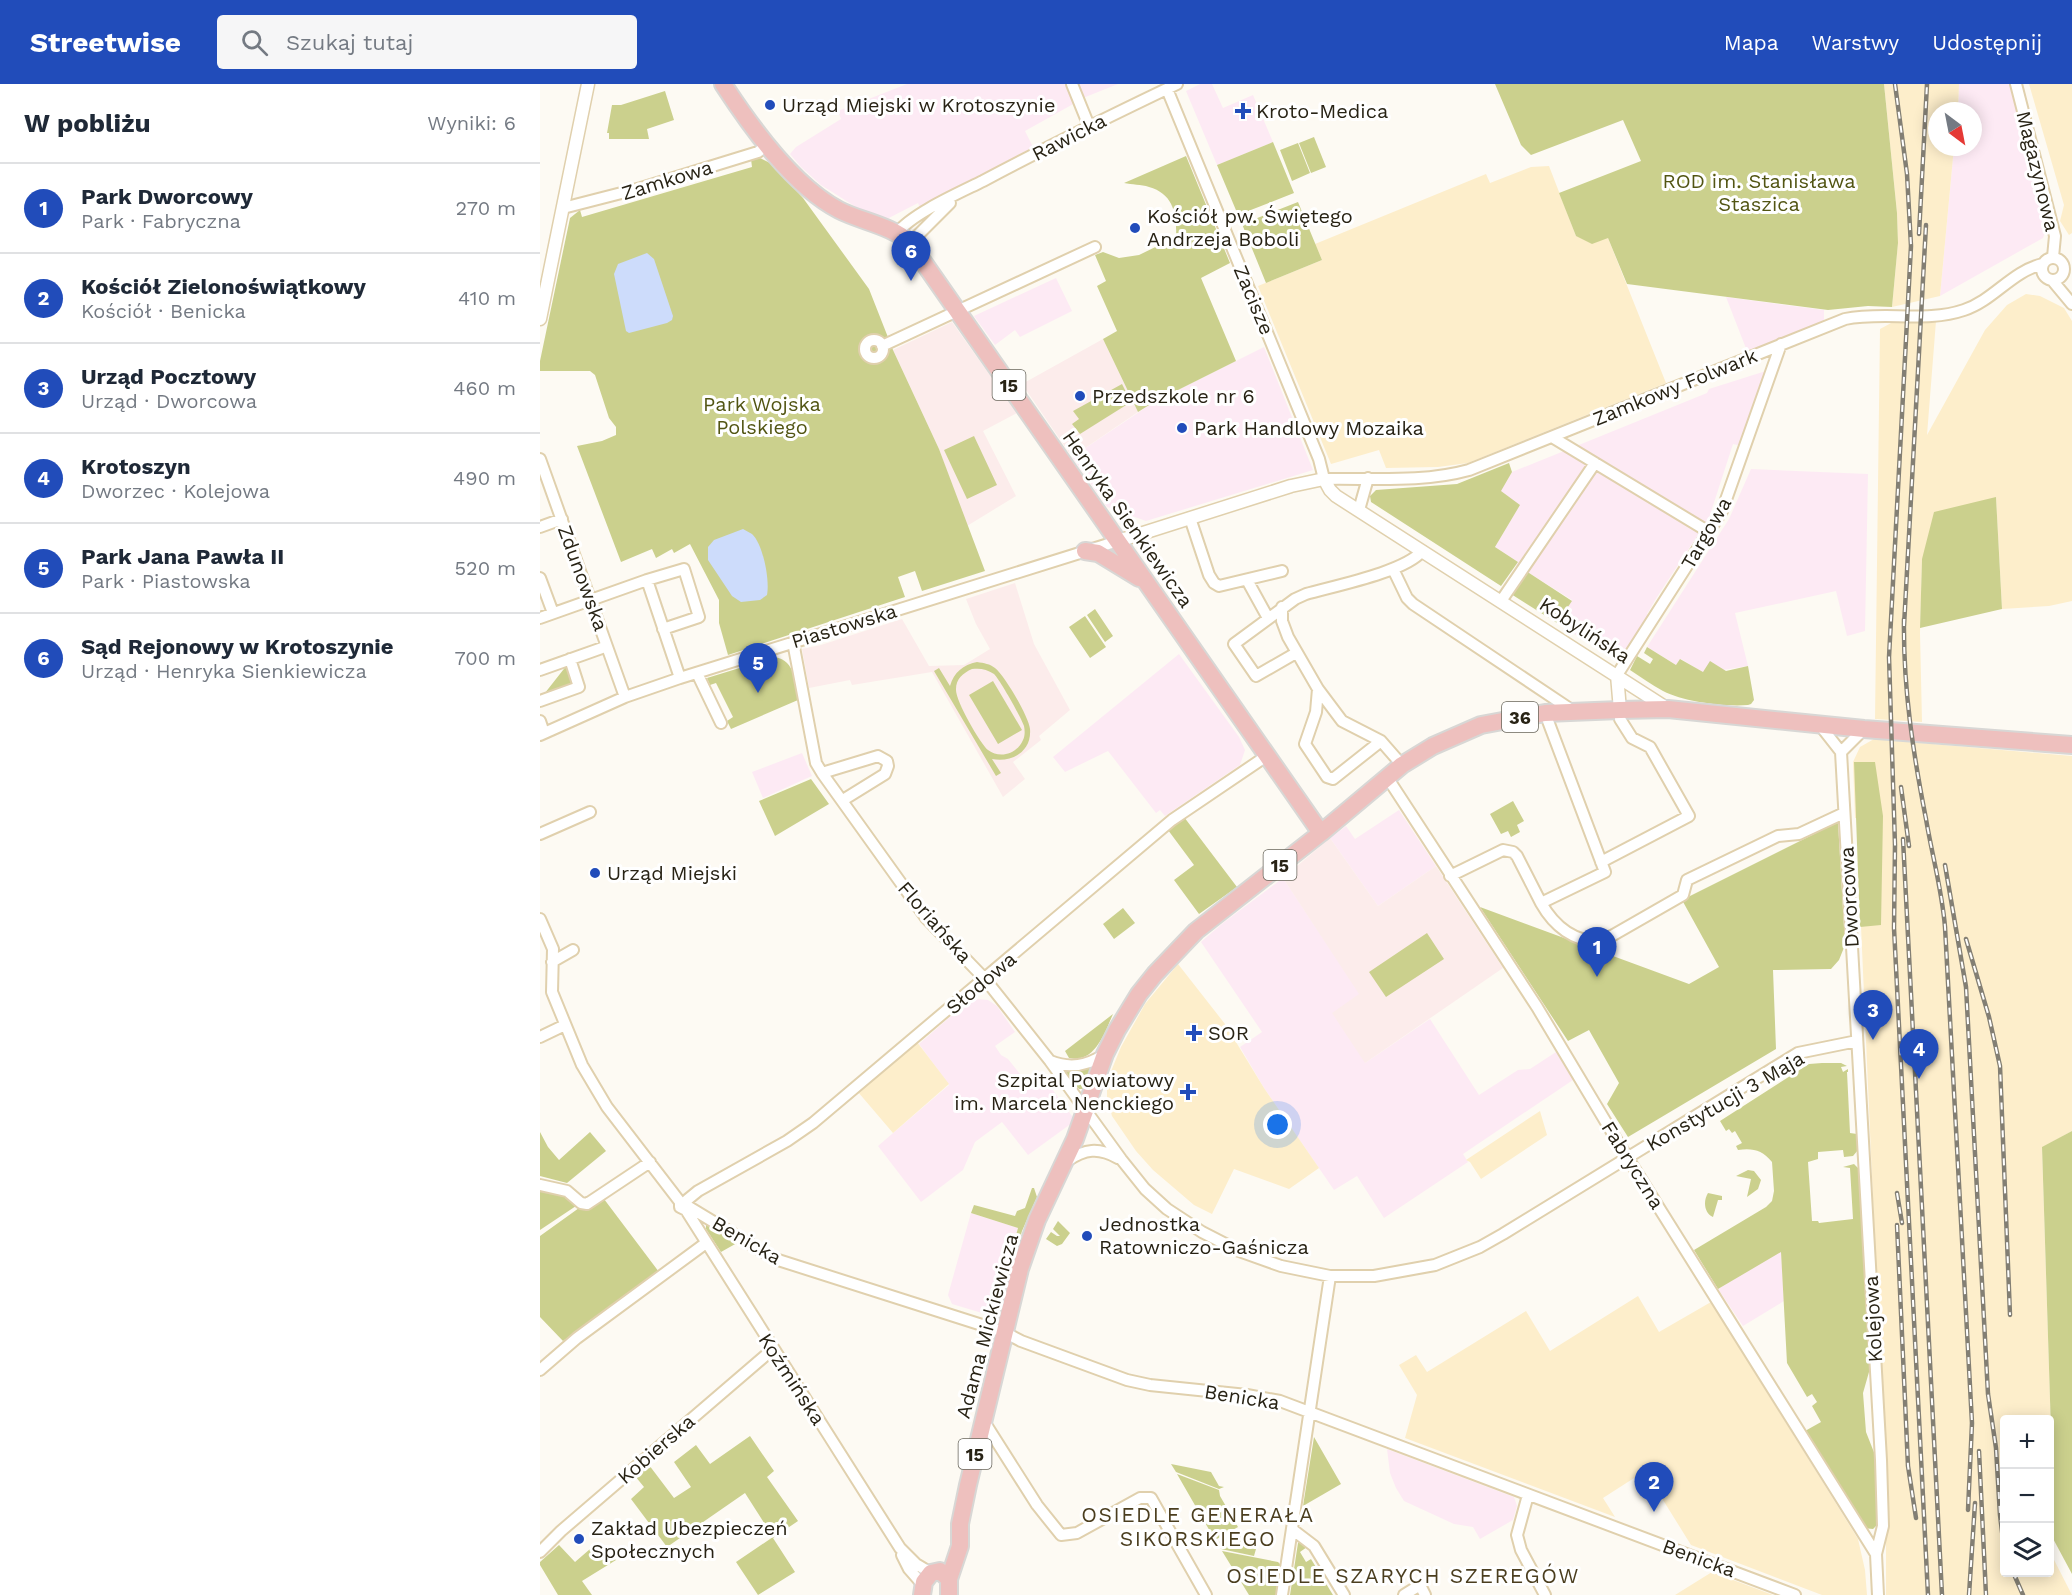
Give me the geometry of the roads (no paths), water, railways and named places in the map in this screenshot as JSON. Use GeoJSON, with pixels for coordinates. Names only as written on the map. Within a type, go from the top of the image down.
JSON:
{"type":"FeatureCollection","features":[{"type":"Feature","properties":{"kind":"main road"},"geometry":{"type":"LineString","coordinates":[[723,84],[767,145],[800,180],[839,210],[904,238]]}},
{"type":"Feature","properties":{"kind":"main road","name":"Henryka Sienkiewicza"},"geometry":{"type":"LineString","coordinates":[[904,238],[958,311],[1321,833]]}},
{"type":"Feature","properties":{"kind":"main road"},"geometry":{"type":"LineString","coordinates":[[1084,551],[1098,553],[1147,582]]}},
{"type":"Feature","properties":{"kind":"main road","name":"Adama Mickiewicza"},"geometry":{"type":"LineString","coordinates":[[935,1583],[947,1558],[952,1538],[960,1524],[1025,1250],[1087,1110],[1105,1054],[1140,994],[1165,962],[1192,934],[1321,833],[1402,765],[1433,746],[1469,730],[1515,717],[1545,713],[1668,710]]}},
{"type":"Feature","properties":{"kind":"main road","name":"Kobylińska"},"geometry":{"type":"LineString","coordinates":[[1668,710],[1864,729],[2072,745]]}},
{"type":"Feature","properties":{"kind":"street"},"geometry":{"type":"LineString","coordinates":[[540,318],[588,84]]}},
{"type":"Feature","properties":{"kind":"street"},"geometry":{"type":"LineString","coordinates":[[1072,84],[1089,126]]}},
{"type":"Feature","properties":{"kind":"street","name":"Magazynowa"},"geometry":{"type":"LineString","coordinates":[[2016,84],[2055,236],[2058,268]]}},
{"type":"Feature","properties":{"kind":"street","name":"Rawicka"},"geometry":{"type":"LineString","coordinates":[[904,238],[905,223],[1089,126],[1172,86]]}},
{"type":"Feature","properties":{"kind":"street","name":"Zacisze"},"geometry":{"type":"LineString","coordinates":[[1172,86],[1319,459],[1324,479]]}},
{"type":"Feature","properties":{"kind":"street","name":"Zamkowa"},"geometry":{"type":"LineString","coordinates":[[563,208],[641,188],[759,152],[767,145]]}},
{"type":"Feature","properties":{"kind":"street","name":"Rawicka"},"geometry":{"type":"LineString","coordinates":[[904,238],[962,192]]}},
{"type":"Feature","properties":{"kind":"street"},"geometry":{"type":"LineString","coordinates":[[882,346],[1095,247]]}},
{"type":"Feature","properties":{"kind":"street","name":"Zamkowy Folwark"},"geometry":{"type":"LineString","coordinates":[[1324,479],[1446,476],[1469,470],[1845,319],[1863,315],[1931,316],[1965,309],[1993,293],[2029,267],[2058,268]]}},
{"type":"Feature","properties":{"kind":"street"},"geometry":{"type":"LineString","coordinates":[[2058,268],[2072,303]]}},
{"type":"Feature","properties":{"kind":"street","name":"Targowa"},"geometry":{"type":"LineString","coordinates":[[1617,675],[1709,532],[1728,498],[1781,344]]}},
{"type":"Feature","properties":{"kind":"street"},"geometry":{"type":"LineString","coordinates":[[1552,437],[1709,532]]}},
{"type":"Feature","properties":{"kind":"street","name":"Zdunowska"},"geometry":{"type":"LineString","coordinates":[[540,459],[625,697]]}},
{"type":"Feature","properties":{"kind":"street"},"geometry":{"type":"LineString","coordinates":[[1501,601],[1595,463]]}},
{"type":"Feature","properties":{"kind":"street"},"geometry":{"type":"LineString","coordinates":[[1359,510],[1368,478]]}},
{"type":"Feature","properties":{"kind":"street"},"geometry":{"type":"LineString","coordinates":[[1118,541],[1292,486],[1324,479]]}},
{"type":"Feature","properties":{"kind":"street","name":"Kobylińska"},"geometry":{"type":"LineString","coordinates":[[1324,479],[1336,496],[1668,710]]}},
{"type":"Feature","properties":{"kind":"street"},"geometry":{"type":"LineString","coordinates":[[1190,518],[1214,583],[1220,586],[1282,571]]}},
{"type":"Feature","properties":{"kind":"street"},"geometry":{"type":"LineString","coordinates":[[540,527],[562,519]]}},
{"type":"Feature","properties":{"kind":"street","name":"Piastowska"},"geometry":{"type":"LineString","coordinates":[[542,734],[625,697],[680,678],[1118,541]]}},
{"type":"Feature","properties":{"kind":"street"},"geometry":{"type":"LineString","coordinates":[[1296,653],[1256,676],[1234,644],[1282,607],[1306,594],[1393,568],[1416,558],[1422,551]]}},
{"type":"Feature","properties":{"kind":"street"},"geometry":{"type":"LineString","coordinates":[[1393,568],[1407,598],[1413,604],[1576,713]]}},
{"type":"Feature","properties":{"kind":"street"},"geometry":{"type":"LineString","coordinates":[[540,618],[684,569],[699,617],[663,629]]}},
{"type":"Feature","properties":{"kind":"street"},"geometry":{"type":"LineString","coordinates":[[540,578],[553,614]]}},
{"type":"Feature","properties":{"kind":"street"},"geometry":{"type":"LineString","coordinates":[[647,580],[680,678]]}},
{"type":"Feature","properties":{"kind":"street"},"geometry":{"type":"LineString","coordinates":[[1246,580],[1268,618]]}},
{"type":"Feature","properties":{"kind":"street"},"geometry":{"type":"LineString","coordinates":[[1282,607],[1282,621],[1296,653],[1317,689],[1342,721],[1381,741],[1402,765]]}},
{"type":"Feature","properties":{"kind":"street","name":"Floriańska"},"geometry":{"type":"LineString","coordinates":[[794,642],[815,755],[822,773],[926,918],[985,979],[1087,1110]]}},
{"type":"Feature","properties":{"kind":"street"},"geometry":{"type":"LineString","coordinates":[[540,670],[602,648]]}},
{"type":"Feature","properties":{"kind":"street"},"geometry":{"type":"LineString","coordinates":[[540,701],[579,687],[570,659]]}},
{"type":"Feature","properties":{"kind":"street"},"geometry":{"type":"LineString","coordinates":[[697,673],[721,723]]}},
{"type":"Feature","properties":{"kind":"street"},"geometry":{"type":"LineString","coordinates":[[1601,862],[1689,816],[1650,747],[1632,738],[1620,719],[1617,675]]}},
{"type":"Feature","properties":{"kind":"street"},"geometry":{"type":"LineString","coordinates":[[1317,689],[1316,712],[1305,744],[1327,777],[1333,779],[1381,741]]}},
{"type":"Feature","properties":{"kind":"street"},"geometry":{"type":"LineString","coordinates":[[1541,903],[1605,872],[1545,713]]}},
{"type":"Feature","properties":{"kind":"street"},"geometry":{"type":"LineString","coordinates":[[540,721],[542,734]]}},
{"type":"Feature","properties":{"kind":"street"},"geometry":{"type":"LineString","coordinates":[[1819,724],[1841,752],[1864,729]]}},
{"type":"Feature","properties":{"kind":"street","name":"Dworcowa"},"geometry":{"type":"LineString","coordinates":[[1841,752],[1857,1041]]}},
{"type":"Feature","properties":{"kind":"street","name":"Słodowa"},"geometry":{"type":"LineString","coordinates":[[685,1205],[708,1185],[787,1141],[813,1123],[1172,820],[1268,755]]}},
{"type":"Feature","properties":{"kind":"street"},"geometry":{"type":"LineString","coordinates":[[822,773],[878,756],[887,761],[885,774],[845,803]]}},
{"type":"Feature","properties":{"kind":"street","name":"Fabryczna"},"geometry":{"type":"LineString","coordinates":[[1387,777],[1537,1007],[1876,1554]]}},
{"type":"Feature","properties":{"kind":"street"},"geometry":{"type":"LineString","coordinates":[[540,834],[590,812]]}},
{"type":"Feature","properties":{"kind":"street"},"geometry":{"type":"LineString","coordinates":[[1450,876],[1503,850],[1509,850],[1517,856],[1549,918],[1571,935],[1590,942],[1601,942],[1683,895],[1688,880],[1778,836],[1798,834],[1844,813]]}},
{"type":"Feature","properties":{"kind":"street","name":"Koźmińska"},"geometry":{"type":"LineString","coordinates":[[541,924],[553,949],[552,993],[582,1065],[596,1091],[685,1205],[706,1243],[900,1548],[903,1558],[935,1583]]}},
{"type":"Feature","properties":{"kind":"street"},"geometry":{"type":"LineString","coordinates":[[552,962],[573,950]]}},
{"type":"Feature","properties":{"kind":"street"},"geometry":{"type":"LineString","coordinates":[[540,1037],[566,1025]]}},
{"type":"Feature","properties":{"kind":"street","name":"Konstytucji 3 Maja"},"geometry":{"type":"LineString","coordinates":[[1087,1110],[1121,1159],[1152,1196],[1202,1232],[1255,1257],[1281,1266],[1330,1276],[1374,1276],[1435,1265],[1480,1247],[1798,1053],[1857,1041]]}},
{"type":"Feature","properties":{"kind":"street","name":"Kolejowa"},"geometry":{"type":"LineString","coordinates":[[1857,1041],[1881,1460],[1883,1526],[1876,1554],[1878,1595]]}},
{"type":"Feature","properties":{"kind":"street"},"geometry":{"type":"LineString","coordinates":[[1050,1060],[1065,1065],[1080,1066],[1091,1063],[1105,1054]]}},
{"type":"Feature","properties":{"kind":"street"},"geometry":{"type":"LineString","coordinates":[[1063,1164],[1086,1150],[1097,1149],[1121,1159]]}},
{"type":"Feature","properties":{"kind":"street"},"geometry":{"type":"LineString","coordinates":[[540,1185],[567,1191],[581,1203],[587,1204],[648,1159]]}},
{"type":"Feature","properties":{"kind":"street","name":"Benicka"},"geometry":{"type":"LineString","coordinates":[[685,1205],[776,1259],[1004,1332],[1021,1341],[1127,1380],[1171,1388],[1247,1395],[1280,1401],[1795,1595]]}},
{"type":"Feature","properties":{"kind":"street"},"geometry":{"type":"LineString","coordinates":[[540,1370],[577,1338],[706,1243]]}},
{"type":"Feature","properties":{"kind":"street"},"geometry":{"type":"LineString","coordinates":[[1282,1595],[1330,1276]]}},
{"type":"Feature","properties":{"kind":"street","name":"Kobierska"},"geometry":{"type":"LineString","coordinates":[[540,1552],[561,1531],[773,1349]]}},
{"type":"Feature","properties":{"kind":"street"},"geometry":{"type":"LineString","coordinates":[[983,1420],[1037,1505],[1061,1535],[1077,1533],[1140,1498],[1151,1498],[1206,1595]]}},
{"type":"Feature","properties":{"kind":"street"},"geometry":{"type":"LineString","coordinates":[[1528,1495],[1517,1534],[1521,1550],[1545,1595]]}},
{"type":"Feature","properties":{"kind":"street"},"geometry":{"type":"LineString","coordinates":[[1293,1530],[1314,1546],[1344,1595]]}},
{"type":"Feature","properties":{"kind":"street"},"geometry":{"type":"LineString","coordinates":[[1404,1595],[1420,1585],[1425,1595]]}},
{"type":"Feature","properties":{"kind":"water"},"geometry":{"type":"Polygon","coordinates":[[[647,253],[654,259],[673,316],[672,320],[667,323],[629,333],[626,331],[614,274],[618,264],[647,253]]]}},
{"type":"Feature","properties":{"kind":"water"},"geometry":{"type":"Polygon","coordinates":[[[743,529],[752,534],[759,546],[765,563],[768,588],[767,595],[760,600],[741,602],[732,596],[708,560],[708,547],[714,540],[743,529]]]}},
{"type":"Feature","properties":{"kind":"railway"},"geometry":{"type":"LineString","coordinates":[[1895,84],[1907,174],[1911,246],[1889,657],[1895,845],[1894,928],[1928,1595]]}},
{"type":"Feature","properties":{"kind":"railway"},"geometry":{"type":"LineString","coordinates":[[1919,234],[1927,84]]}},
{"type":"Feature","properties":{"kind":"railway"},"geometry":{"type":"LineString","coordinates":[[1904,626],[1926,225]]}},
{"type":"Feature","properties":{"kind":"railway"},"geometry":{"type":"LineString","coordinates":[[1904,619],[1905,670],[1913,745],[1944,913],[1972,1423],[1968,1510]]}},
{"type":"Feature","properties":{"kind":"railway"},"geometry":{"type":"LineString","coordinates":[[1901,787],[1909,846]]}},
{"type":"Feature","properties":{"kind":"railway"},"geometry":{"type":"LineString","coordinates":[[1903,839],[1942,1595]]}},
{"type":"Feature","properties":{"kind":"railway"},"geometry":{"type":"LineString","coordinates":[[1945,865],[1966,987],[1988,1394],[1996,1448],[2001,1523]]}},
{"type":"Feature","properties":{"kind":"railway"},"geometry":{"type":"LineString","coordinates":[[1966,939],[1989,1017],[2000,1066],[2010,1315]]}},
{"type":"Feature","properties":{"kind":"railway"},"geometry":{"type":"LineString","coordinates":[[1897,1193],[1902,1223]]}},
{"type":"Feature","properties":{"kind":"railway"},"geometry":{"type":"LineString","coordinates":[[1897,1225],[1908,1466],[1916,1518]]}},
{"type":"Feature","properties":{"kind":"railway"},"geometry":{"type":"LineString","coordinates":[[1979,1451],[1986,1595]]}},
{"type":"Feature","properties":{"kind":"railway"},"geometry":{"type":"LineString","coordinates":[[1969,1595],[1975,1503]]}},
{"type":"Feature","properties":{"kind":"railway"},"geometry":{"type":"LineString","coordinates":[[2015,1577],[2023,1595]]}},
{"type":"Feature","properties":{"kind":"place","name":"Urząd Miejski w Krotoszynie"},"geometry":{"type":"Point","coordinates":[770,105]}},
{"type":"Feature","properties":{"kind":"place","name":"Kroto-Medica"},"geometry":{"type":"Point","coordinates":[1243,111]}},
{"type":"Feature","properties":{"kind":"place","name":"Kościół pw. Świętego Andrzeja Boboli"},"geometry":{"type":"Point","coordinates":[1135,228]}},
{"type":"Feature","properties":{"kind":"place","name":"Sąd Rejonowy w Krotoszynie"},"geometry":{"type":"Point","coordinates":[911,281]}},
{"type":"Feature","properties":{"kind":"place","name":"Przedszkole nr 6"},"geometry":{"type":"Point","coordinates":[1080,396]}},
{"type":"Feature","properties":{"kind":"place","name":"Park Handlowy Mozaika"},"geometry":{"type":"Point","coordinates":[1182,428]}},
{"type":"Feature","properties":{"kind":"place","name":"Park Jana Pawła II"},"geometry":{"type":"Point","coordinates":[758,693]}},
{"type":"Feature","properties":{"kind":"place","name":"Urząd Miejski"},"geometry":{"type":"Point","coordinates":[595,873]}},
{"type":"Feature","properties":{"kind":"place","name":"Park Dworcowy"},"geometry":{"type":"Point","coordinates":[1597,977]}},
{"type":"Feature","properties":{"kind":"place","name":"SOR"},"geometry":{"type":"Point","coordinates":[1194,1033]}},
{"type":"Feature","properties":{"kind":"place","name":"Urząd Pocztowy"},"geometry":{"type":"Point","coordinates":[1873,1040]}},
{"type":"Feature","properties":{"kind":"place","name":"Krotoszyn"},"geometry":{"type":"Point","coordinates":[1919,1079]}},
{"type":"Feature","properties":{"kind":"place","name":"Szpital Powiatowy im. Marcela Nenckiego"},"geometry":{"type":"Point","coordinates":[1188,1092]}},
{"type":"Feature","properties":{"kind":"place","name":"Jednostka Ratowniczo-Gaśnicza"},"geometry":{"type":"Point","coordinates":[1087,1236]}},
{"type":"Feature","properties":{"kind":"place","name":"Kościół Zielonoświątkowy"},"geometry":{"type":"Point","coordinates":[1654,1512]}},
{"type":"Feature","properties":{"kind":"place","name":"Zakład Ubezpieczeń Społecznych"},"geometry":{"type":"Point","coordinates":[579,1539]}},
{"type":"Feature","properties":{"kind":"district","name":"OSIEDLE GENERAŁA SIKORSKIEGO"},"geometry":{"type":"Point","coordinates":[1198,1526]}},
{"type":"Feature","properties":{"kind":"district","name":"OSIEDLE SZARYCH SZEREGÓW"},"geometry":{"type":"Point","coordinates":[1403,1575]}},
{"type":"Feature","properties":{"kind":"park label","name":"ROD im. Stanisława Staszica"},"geometry":{"type":"Point","coordinates":[1759,192]}},
{"type":"Feature","properties":{"kind":"park label","name":"Park Wojska Polskiego"},"geometry":{"type":"Point","coordinates":[762,416]}}]}
